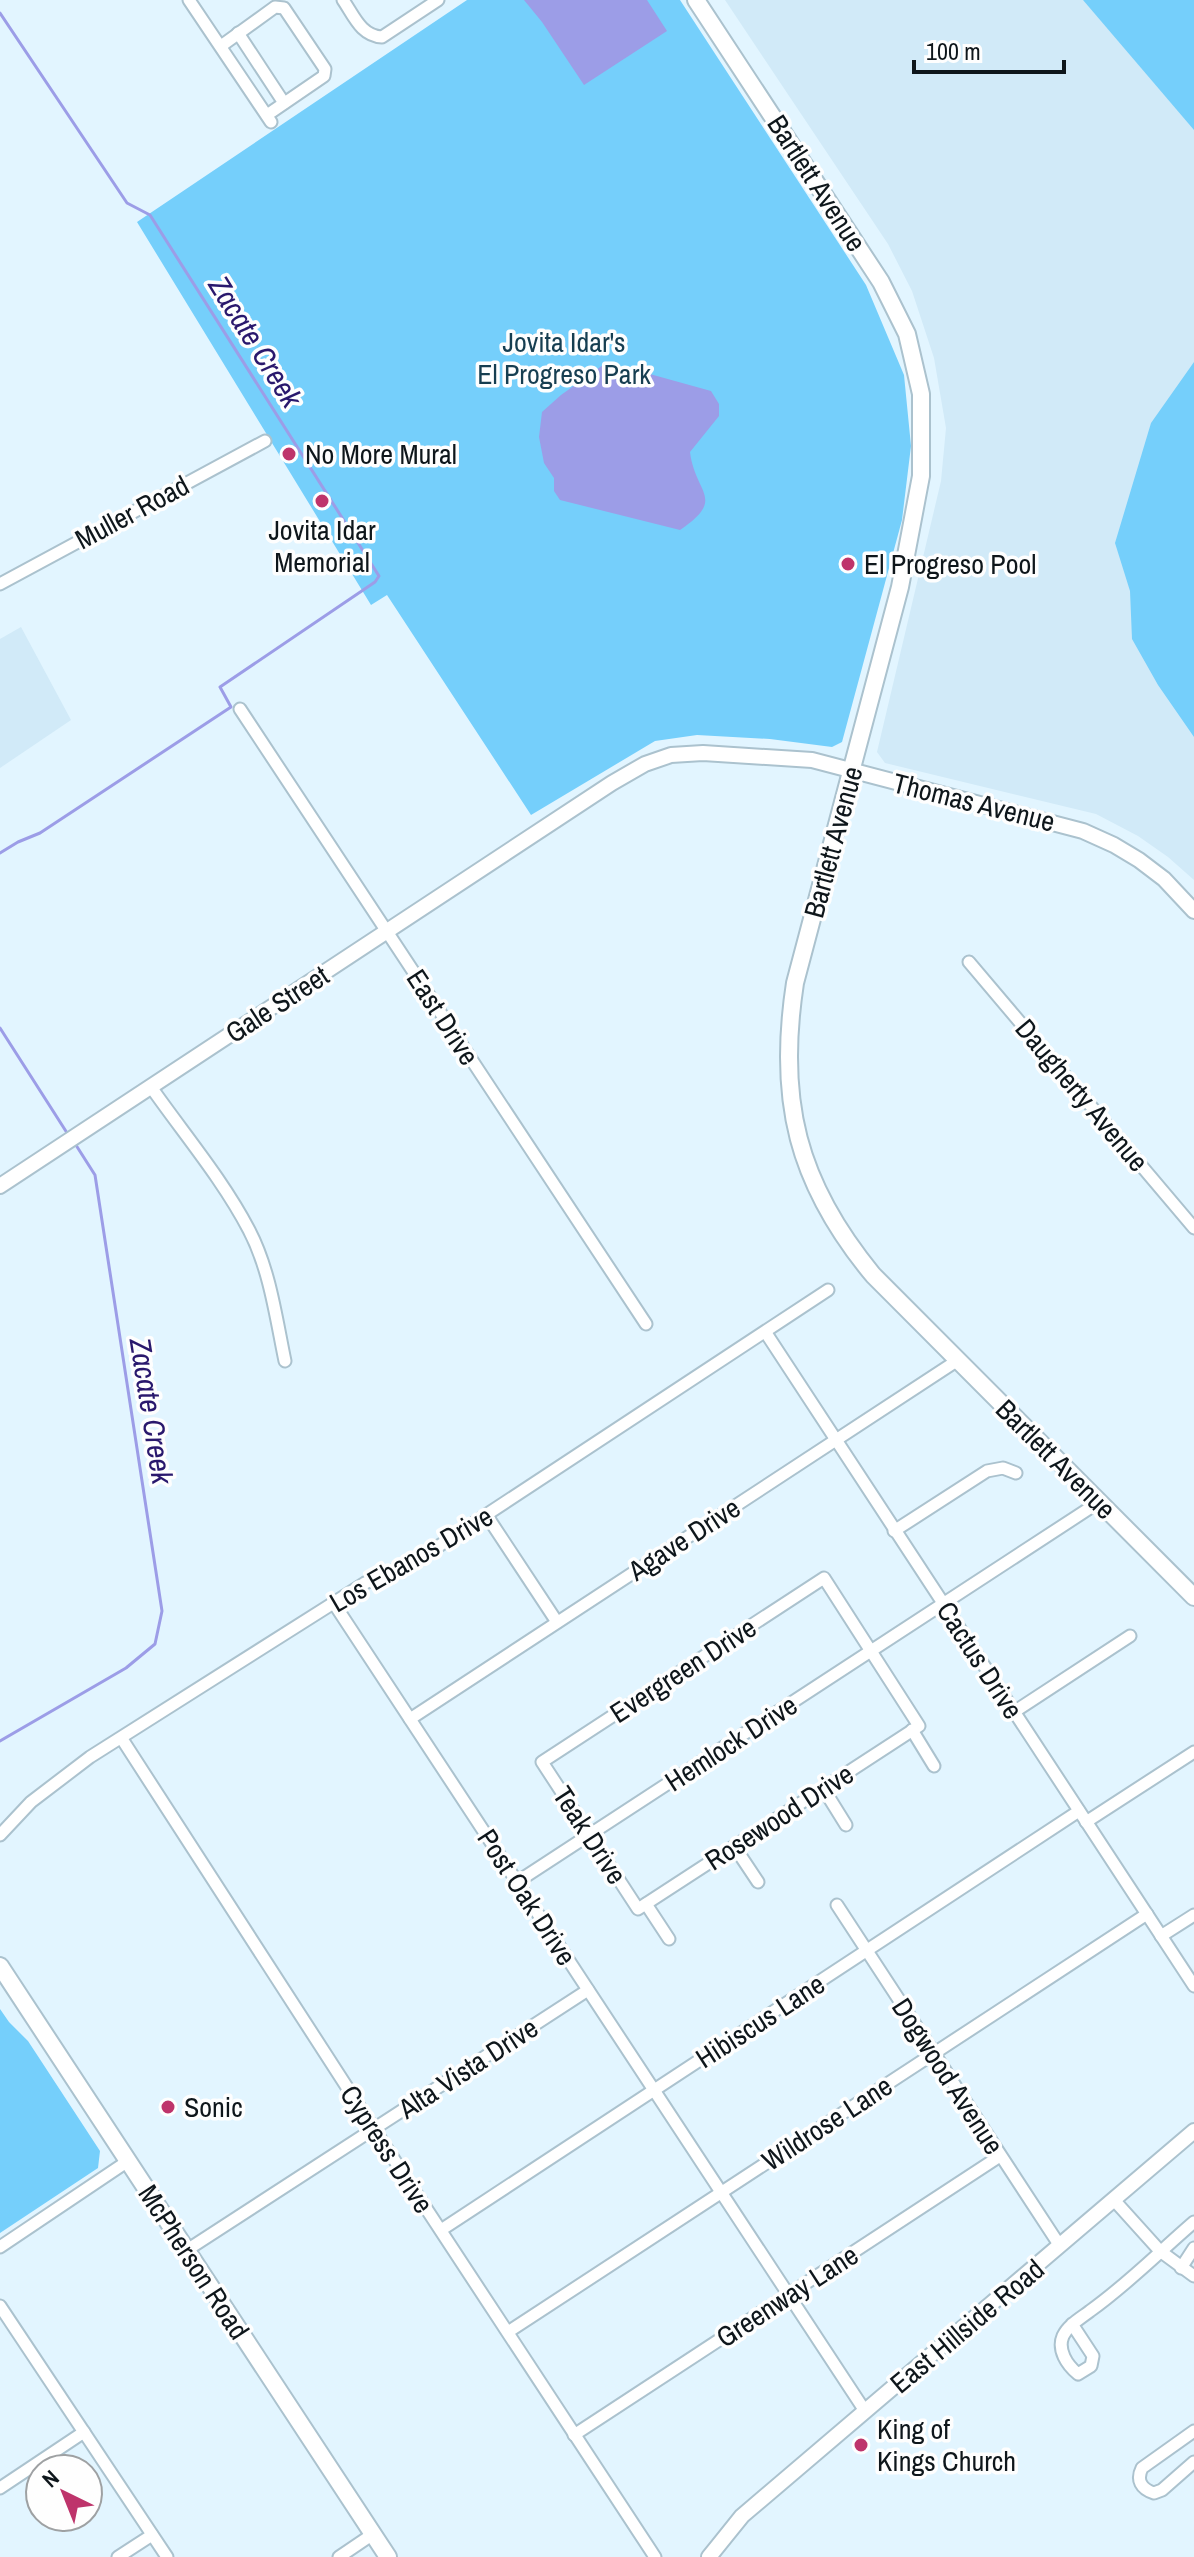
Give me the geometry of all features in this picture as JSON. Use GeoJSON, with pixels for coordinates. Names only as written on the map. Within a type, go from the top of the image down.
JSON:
{"type":"FeatureCollection","features":[{"type":"Feature","properties":{"kind":"main road","name":"Bartlett Avenue"},"geometry":{"type":"LineString","coordinates":[[696,0],[881,282],[907,334],[921,394],[921,476],[900,587],[798,969],[791,1008],[788,1080],[796,1134],[813,1182],[847,1242],[873,1275],[1194,1597]]}},
{"type":"Feature","properties":{"kind":"main road","name":"McPherson Road"},"geometry":{"type":"LineString","coordinates":[[0,1966],[388,2557]]}},
{"type":"Feature","properties":{"kind":"street"},"geometry":{"type":"LineString","coordinates":[[189,0],[269,118],[284,103],[324,76],[325,69],[280,6],[221,46]]}},
{"type":"Feature","properties":{"kind":"street"},"geometry":{"type":"LineString","coordinates":[[343,0],[364,32],[373,37],[382,37],[438,0]]}},
{"type":"Feature","properties":{"kind":"street"},"geometry":{"type":"LineString","coordinates":[[238,33],[284,103]]}},
{"type":"Feature","properties":{"kind":"street","name":"Muller Road"},"geometry":{"type":"LineString","coordinates":[[0,584],[265,441]]}},
{"type":"Feature","properties":{"kind":"street","name":"East Drive"},"geometry":{"type":"LineString","coordinates":[[240,709],[646,1324]]}},
{"type":"Feature","properties":{"kind":"street","name":"Thomas Avenue"},"geometry":{"type":"LineString","coordinates":[[555,823],[645,764],[671,755],[703,753],[812,760],[1083,831],[1139,860],[1164,879],[1194,911]]}},
{"type":"Feature","properties":{"kind":"street","name":"Gale Street"},"geometry":{"type":"LineString","coordinates":[[0,1186],[555,823]]}},
{"type":"Feature","properties":{"kind":"street","name":"Daugherty Avenue"},"geometry":{"type":"LineString","coordinates":[[969,962],[1194,1228]]}},
{"type":"Feature","properties":{"kind":"street"},"geometry":{"type":"LineString","coordinates":[[151,1087],[250,1232],[268,1281],[285,1361]]}},
{"type":"Feature","properties":{"kind":"street","name":"Los Ebanos Drive"},"geometry":{"type":"LineString","coordinates":[[0,1835],[31,1802],[90,1757],[333,1602],[365,1583],[416,1561],[828,1290]]}},
{"type":"Feature","properties":{"kind":"street","name":"Cactus Drive"},"geometry":{"type":"LineString","coordinates":[[766,1333],[1194,1986]]}},
{"type":"Feature","properties":{"kind":"street","name":"Agave Drive"},"geometry":{"type":"LineString","coordinates":[[410,1719],[958,1360]]}},
{"type":"Feature","properties":{"kind":"street"},"geometry":{"type":"LineString","coordinates":[[894,1531],[987,1471],[1003,1468],[1016,1473]]}},
{"type":"Feature","properties":{"kind":"street","name":"Hemlock Drive"},"geometry":{"type":"LineString","coordinates":[[517,1882],[1099,1502]]}},
{"type":"Feature","properties":{"kind":"street"},"geometry":{"type":"LineString","coordinates":[[487,1516],[557,1622]]}},
{"type":"Feature","properties":{"kind":"street","name":"Evergreen Drive"},"geometry":{"type":"LineString","coordinates":[[542,1762],[824,1578],[871,1652]]}},
{"type":"Feature","properties":{"kind":"street","name":"Post Oak Drive"},"geometry":{"type":"LineString","coordinates":[[333,1602],[865,2411]]}},
{"type":"Feature","properties":{"kind":"street"},"geometry":{"type":"LineString","coordinates":[[1014,1712],[1130,1636]]}},
{"type":"Feature","properties":{"kind":"street"},"geometry":{"type":"LineString","coordinates":[[871,1652],[934,1766]]}},
{"type":"Feature","properties":{"kind":"street","name":"Rosewood Drive"},"geometry":{"type":"LineString","coordinates":[[642,1906],[915,1728]]}},
{"type":"Feature","properties":{"kind":"street","name":"Cypress Drive"},"geometry":{"type":"LineString","coordinates":[[122,1739],[655,2557]]}},
{"type":"Feature","properties":{"kind":"street","name":"Hibiscus Lane"},"geometry":{"type":"LineString","coordinates":[[441,2230],[867,1951],[1194,1752]]}},
{"type":"Feature","properties":{"kind":"street","name":"Teak Drive"},"geometry":{"type":"LineString","coordinates":[[542,1762],[589,1836],[669,1939]]}},
{"type":"Feature","properties":{"kind":"street"},"geometry":{"type":"LineString","coordinates":[[823,1788],[846,1825]]}},
{"type":"Feature","properties":{"kind":"street"},"geometry":{"type":"LineString","coordinates":[[734,1846],[758,1882]]}},
{"type":"Feature","properties":{"kind":"street","name":"Dogwood Avenue"},"geometry":{"type":"LineString","coordinates":[[837,1905],[1060,2246]]}},
{"type":"Feature","properties":{"kind":"street","name":"Wildrose Lane"},"geometry":{"type":"LineString","coordinates":[[508,2332],[1147,1914]]}},
{"type":"Feature","properties":{"kind":"street"},"geometry":{"type":"LineString","coordinates":[[1161,1936],[1194,1915]]}},
{"type":"Feature","properties":{"kind":"street","name":"Alta Vista Drive"},"geometry":{"type":"LineString","coordinates":[[187,2250],[588,1990]]}},
{"type":"Feature","properties":{"kind":"street","name":"East Hillside Road"},"geometry":{"type":"LineString","coordinates":[[709,2557],[742,2516],[1194,2131]]}},
{"type":"Feature","properties":{"kind":"street","name":"Greenway Lane"},"geometry":{"type":"LineString","coordinates":[[574,2435],[1000,2156]]}},
{"type":"Feature","properties":{"kind":"street"},"geometry":{"type":"LineString","coordinates":[[0,2247],[128,2161]]}},
{"type":"Feature","properties":{"kind":"street"},"geometry":{"type":"LineString","coordinates":[[1114,2200],[1160,2251],[1194,2276]]}},
{"type":"Feature","properties":{"kind":"street"},"geometry":{"type":"LineString","coordinates":[[1072,2324],[1122,2288],[1194,2222]]}},
{"type":"Feature","properties":{"kind":"street"},"geometry":{"type":"LineString","coordinates":[[1181,2268],[1194,2248]]}},
{"type":"Feature","properties":{"kind":"street"},"geometry":{"type":"LineString","coordinates":[[0,2306],[167,2557]]}},
{"type":"Feature","properties":{"kind":"street"},"geometry":{"type":"LineString","coordinates":[[1194,2431],[1142,2468],[1140,2482],[1154,2493],[1162,2490],[1194,2462]]}},
{"type":"Feature","properties":{"kind":"street"},"geometry":{"type":"LineString","coordinates":[[0,2488],[84,2432]]}},
{"type":"Feature","properties":{"kind":"street"},"geometry":{"type":"LineString","coordinates":[[339,2557],[373,2534]]}},
{"type":"Feature","properties":{"kind":"street"},"geometry":{"type":"LineString","coordinates":[[118,2557],[152,2535]]}},
{"type":"Feature","properties":{"kind":"shaded area"},"geometry":{"type":"Polygon","coordinates":[[[524,0],[647,0],[667,31],[584,85],[524,0]]]}},
{"type":"Feature","properties":{"kind":"shaded area"},"geometry":{"type":"Polygon","coordinates":[[[725,0],[1194,0],[1194,880],[1138,836],[1096,814],[885,763],[877,752],[941,481],[946,428],[934,358],[912,291],[888,244],[725,0]]]}},
{"type":"Feature","properties":{"kind":"shaded area"},"geometry":{"type":"Polygon","coordinates":[[[603,365],[639,371],[711,391],[719,404],[719,416],[690,452],[705,502],[694,519],[680,530],[560,500],[554,491],[554,478],[544,463],[539,437],[542,412],[603,365]]]}},
{"type":"Feature","properties":{"kind":"shaded area"},"geometry":{"type":"Polygon","coordinates":[[[21,627],[71,720],[0,768],[0,639],[21,627]]]}},
{"type":"Feature","properties":{"kind":"green space","name":"Jovita Idar's El Progreso Park"},"geometry":{"type":"Polygon","coordinates":[[[467,0],[680,0],[866,285],[904,375],[911,446],[902,520],[842,742],[832,747],[770,739],[697,735],[655,741],[531,815],[387,595],[371,605],[137,222],[467,0]]]}},
{"type":"Feature","properties":{"kind":"green space"},"geometry":{"type":"Polygon","coordinates":[[[1083,0],[1194,0],[1194,130],[1083,0]]]}},
{"type":"Feature","properties":{"kind":"green space"},"geometry":{"type":"Polygon","coordinates":[[[1194,362],[1194,737],[1158,685],[1132,639],[1130,591],[1115,543],[1151,423],[1194,362]]]}},
{"type":"Feature","properties":{"kind":"green space"},"geometry":{"type":"Polygon","coordinates":[[[0,2009],[28,2041],[100,2151],[98,2168],[0,2233],[0,2009]]]}},
{"type":"Feature","properties":{"kind":"waterway","name":"Zacate Creek"},"geometry":{"type":"LineString","coordinates":[[0,13],[127,203],[150,215],[379,576],[375,582],[220,687],[231,707],[40,833],[0,853]]}},
{"type":"Feature","properties":{"kind":"waterway","name":"Zacate Creek"},"geometry":{"type":"LineString","coordinates":[[0,1028],[69,1136]]}},
{"type":"Feature","properties":{"kind":"waterway","name":"Zacate Creek"},"geometry":{"type":"LineString","coordinates":[[0,1741],[126,1668],[155,1644],[162,1611],[95,1175],[74,1142]]}},
{"type":"Feature","properties":{"kind":"place","name":"No More Mural"},"geometry":{"type":"Point","coordinates":[289,454]}},
{"type":"Feature","properties":{"kind":"place","name":"Jovita Idar Memorial"},"geometry":{"type":"Point","coordinates":[322,501]}},
{"type":"Feature","properties":{"kind":"place","name":"El Progreso Pool"},"geometry":{"type":"Point","coordinates":[848,564]}},
{"type":"Feature","properties":{"kind":"place","name":"Sonic"},"geometry":{"type":"Point","coordinates":[168,2107]}},
{"type":"Feature","properties":{"kind":"place","name":"King of Kings Church"},"geometry":{"type":"Point","coordinates":[861,2445]}}]}
